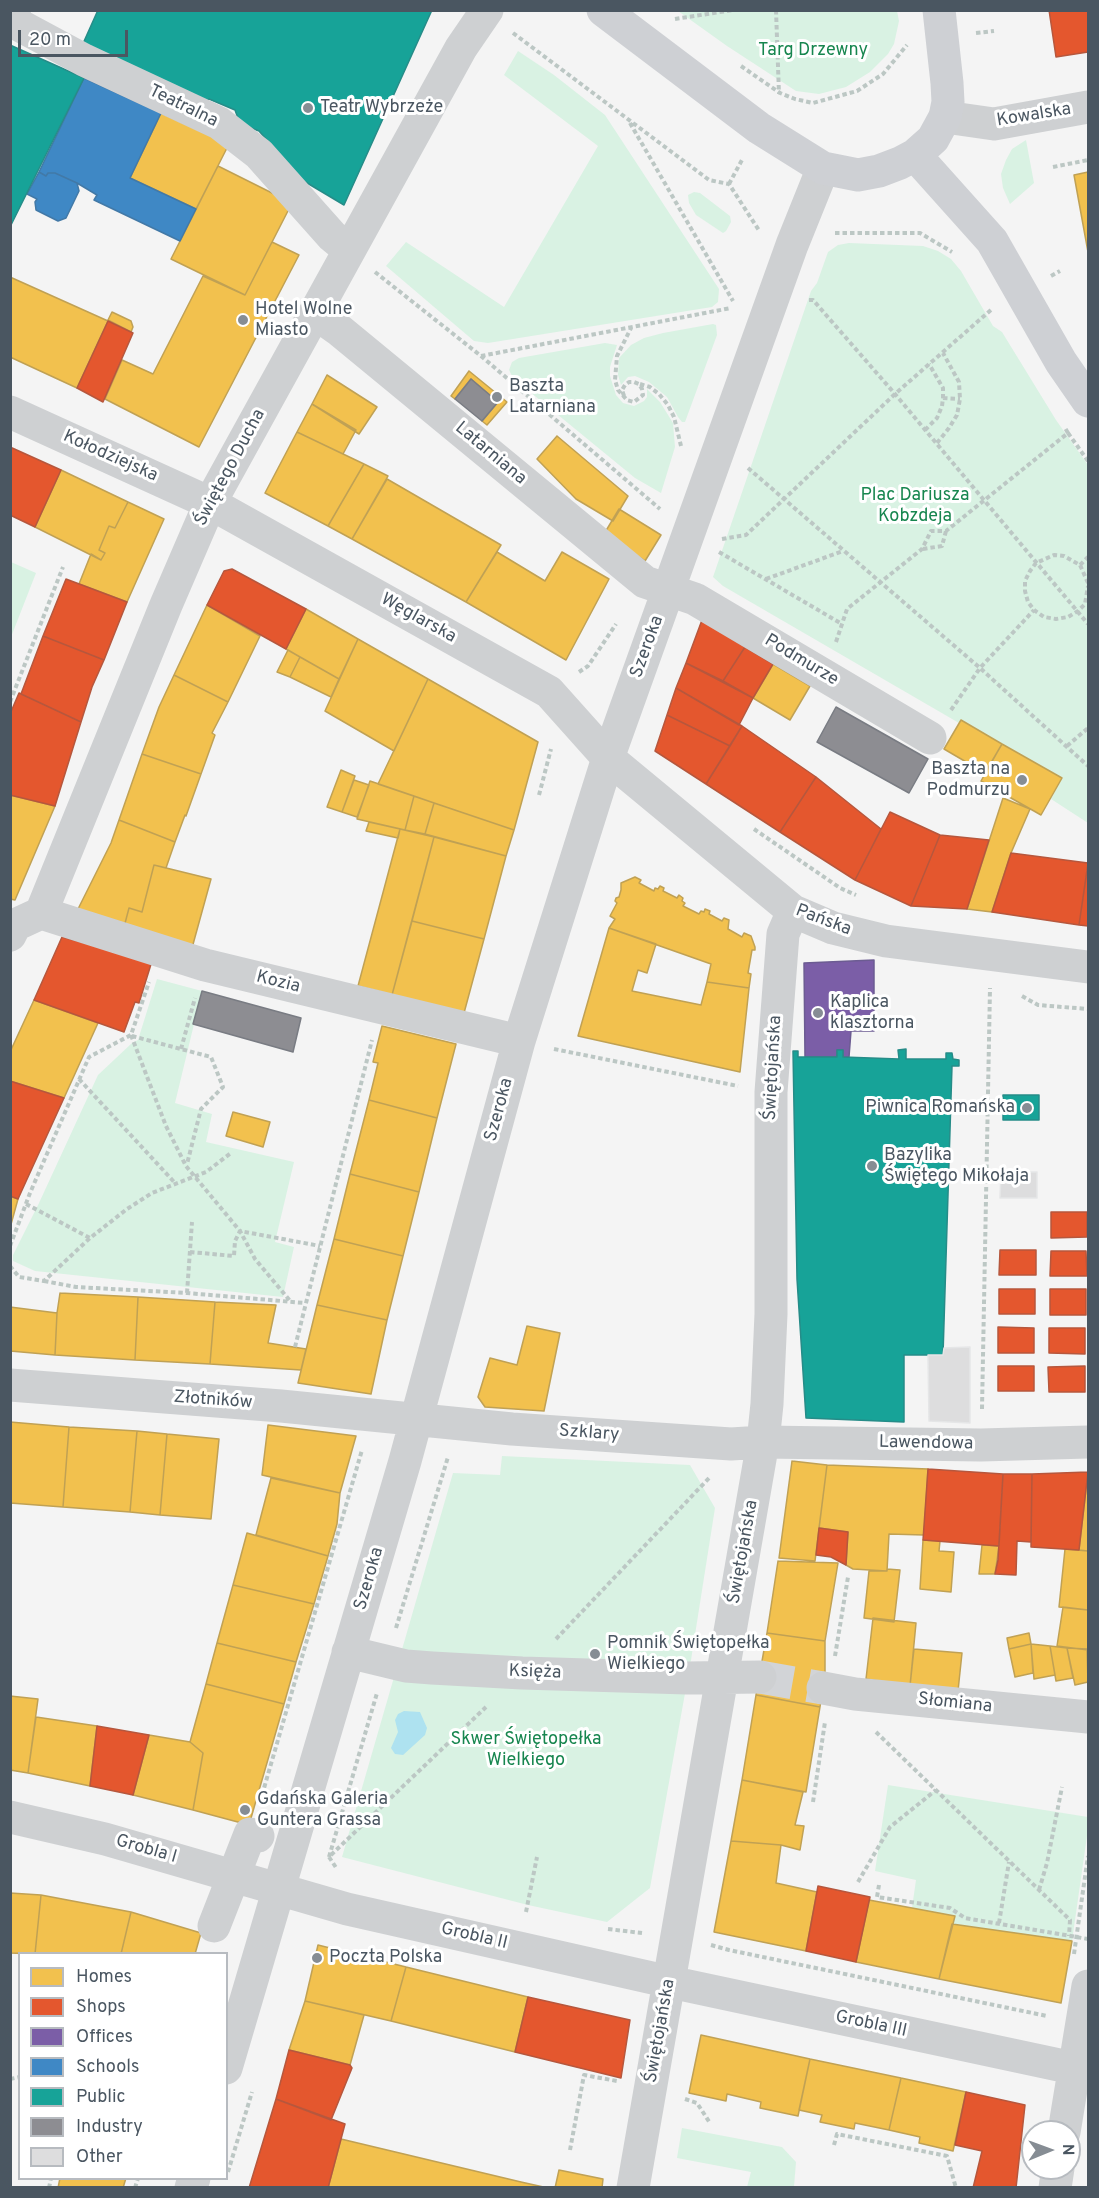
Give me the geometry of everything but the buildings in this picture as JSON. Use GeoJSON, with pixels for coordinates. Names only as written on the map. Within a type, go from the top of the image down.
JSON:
{"type":"FeatureCollection","features":[{"type":"Feature","properties":{"kind":"street"},"geometry":{"type":"LineString","coordinates":[[603,10],[759,128],[823,168],[858,175],[890,167],[915,155],[933,139],[945,117],[948,92],[939,10]]}},
{"type":"Feature","properties":{"kind":"street","name":"Teatralna"},"geometry":{"type":"LineString","coordinates":[[15,17],[84,60],[219,123],[259,154],[332,236],[350,250]]}},
{"type":"Feature","properties":{"kind":"street","name":"Świętego Ducha"},"geometry":{"type":"LineString","coordinates":[[19,924],[166,605],[210,502],[461,48],[498,21]]}},
{"type":"Feature","properties":{"kind":"street","name":"Kowalska"},"geometry":{"type":"LineString","coordinates":[[945,117],[994,124],[1089,106]]}},
{"type":"Feature","properties":{"kind":"street"},"geometry":{"type":"LineString","coordinates":[[915,155],[992,241],[1061,362],[1089,401]]}},
{"type":"Feature","properties":{"kind":"street","name":"Szeroka"},"geometry":{"type":"LineString","coordinates":[[228,2061],[416,1419],[519,1041],[608,758],[668,591],[702,543],[792,245],[823,168]]}},
{"type":"Feature","properties":{"kind":"street","name":"Latarniana"},"geometry":{"type":"LineString","coordinates":[[315,313],[339,330],[645,582],[668,591]]}},
{"type":"Feature","properties":{"kind":"street","name":"Kołodziejska"},"geometry":{"type":"LineString","coordinates":[[10,411],[210,502]]}},
{"type":"Feature","properties":{"kind":"street","name":"Węglarska"},"geometry":{"type":"LineString","coordinates":[[210,502],[549,692],[608,758]]}},
{"type":"Feature","properties":{"kind":"street","name":"Podmurze"},"geometry":{"type":"LineString","coordinates":[[668,591],[695,599],[930,738]]}},
{"type":"Feature","properties":{"kind":"street","name":"Pańska"},"geometry":{"type":"LineString","coordinates":[[608,758],[793,911],[833,928],[886,941],[1089,967]]}},
{"type":"Feature","properties":{"kind":"street","name":"Świętojańska"},"geometry":{"type":"LineString","coordinates":[[633,2187],[723,1678],[768,1404],[771,1314],[771,1092],[783,934],[793,911]]}},
{"type":"Feature","properties":{"kind":"street","name":"Kozia"},"geometry":{"type":"LineString","coordinates":[[19,924],[201,979],[519,1041]]}},
{"type":"Feature","properties":{"kind":"street","name":"Złotników"},"geometry":{"type":"LineString","coordinates":[[10,1385],[416,1419]]}},
{"type":"Feature","properties":{"kind":"street","name":"Szklary"},"geometry":{"type":"LineString","coordinates":[[416,1419],[512,1429],[707,1443],[763,1442]]}},
{"type":"Feature","properties":{"kind":"street","name":"Lawendowa"},"geometry":{"type":"LineString","coordinates":[[763,1442],[981,1445],[1089,1442]]}},
{"type":"Feature","properties":{"kind":"street","name":"Księża"},"geometry":{"type":"LineString","coordinates":[[348,1652],[386,1662],[432,1668],[522,1673],[723,1678]]}},
{"type":"Feature","properties":{"kind":"street"},"geometry":{"type":"LineString","coordinates":[[723,1678],[760,1677]]}},
{"type":"Feature","properties":{"kind":"street","name":"Słomiana"},"geometry":{"type":"LineString","coordinates":[[827,1690],[1089,1718]]}},
{"type":"Feature","properties":{"kind":"street","name":"Grobla I"},"geometry":{"type":"LineString","coordinates":[[10,1817],[105,1839],[280,1889]]}},
{"type":"Feature","properties":{"kind":"street"},"geometry":{"type":"LineString","coordinates":[[217,1931],[254,1835]]}},
{"type":"Feature","properties":{"kind":"street","name":"Grobla II"},"geometry":{"type":"LineString","coordinates":[[280,1889],[347,1909],[670,1982]]}},
{"type":"Feature","properties":{"kind":"street"},"geometry":{"type":"LineString","coordinates":[[1067,2120],[1081,2072],[1080,1973]]}},
{"type":"Feature","properties":{"kind":"street","name":"Grobla III"},"geometry":{"type":"LineString","coordinates":[[670,1982],[1081,2072]]}},
{"type":"Feature","properties":{"kind":"path"},"geometry":{"type":"LineString","coordinates":[[672,20],[733,10]]}},
{"type":"Feature","properties":{"kind":"path"},"geometry":{"type":"LineString","coordinates":[[776,10],[780,93],[795,99],[813,103],[857,91],[883,75],[908,44]]}},
{"type":"Feature","properties":{"kind":"path"},"geometry":{"type":"LineString","coordinates":[[498,21],[709,180],[729,184],[760,232],[757,242]]}},
{"type":"Feature","properties":{"kind":"path"},"geometry":{"type":"LineString","coordinates":[[629,120],[737,307]]}},
{"type":"Feature","properties":{"kind":"path"},"geometry":{"type":"LineString","coordinates":[[1053,167],[1089,160]]}},
{"type":"Feature","properties":{"kind":"path"},"geometry":{"type":"LineString","coordinates":[[829,239],[835,233],[920,233],[960,256]]}},
{"type":"Feature","properties":{"kind":"path"},"geometry":{"type":"LineString","coordinates":[[350,250],[481,356],[663,511]]}},
{"type":"Feature","properties":{"kind":"path"},"geometry":{"type":"LineString","coordinates":[[733,318],[740,298]]}},
{"type":"Feature","properties":{"kind":"path"},"geometry":{"type":"LineString","coordinates":[[802,298],[813,300],[896,393],[1089,624]]}},
{"type":"Feature","properties":{"kind":"path"},"geometry":{"type":"LineString","coordinates":[[702,543],[746,535],[896,393],[996,306]]}},
{"type":"Feature","properties":{"kind":"path"},"geometry":{"type":"LineString","coordinates":[[481,356],[737,307]]}},
{"type":"Feature","properties":{"kind":"path"},"geometry":{"type":"LineString","coordinates":[[632,327],[617,356],[615,368],[618,390],[627,400],[634,402],[639,399],[642,395],[639,384]]}},
{"type":"Feature","properties":{"kind":"path"},"geometry":{"type":"LineString","coordinates":[[936,443],[957,415],[960,399],[959,382],[943,353]]}},
{"type":"Feature","properties":{"kind":"path"},"geometry":{"type":"LineString","coordinates":[[925,430],[936,418],[943,398],[943,388],[930,364]]}},
{"type":"Feature","properties":{"kind":"path"},"geometry":{"type":"LineString","coordinates":[[624,396],[622,390],[629,382],[650,387],[660,394],[674,417],[683,455],[687,444]]}},
{"type":"Feature","properties":{"kind":"path"},"geometry":{"type":"LineString","coordinates":[[943,398],[960,399]]}},
{"type":"Feature","properties":{"kind":"path"},"geometry":{"type":"LineString","coordinates":[[1062,423],[1089,461]]}},
{"type":"Feature","properties":{"kind":"path"},"geometry":{"type":"LineString","coordinates":[[922,549],[942,546],[946,531],[1068,433]]}},
{"type":"Feature","properties":{"kind":"path"},"geometry":{"type":"LineString","coordinates":[[744,466],[980,668],[1089,766]]}},
{"type":"Feature","properties":{"kind":"path"},"geometry":{"type":"LineString","coordinates":[[836,642],[847,609],[922,549],[931,531],[946,531]]}},
{"type":"Feature","properties":{"kind":"path"},"geometry":{"type":"LineString","coordinates":[[702,543],[842,624]]}},
{"type":"Feature","properties":{"kind":"path"},"geometry":{"type":"LineString","coordinates":[[766,579],[844,551]]}},
{"type":"Feature","properties":{"kind":"path"},"geometry":{"type":"LineString","coordinates":[[1054,555],[1064,556],[1080,565],[1089,585],[1085,603],[1078,611],[1068,617],[1056,619],[1044,617],[1035,610],[1028,602],[1025,581],[1036,563],[1054,555]]}},
{"type":"Feature","properties":{"kind":"path"},"geometry":{"type":"LineString","coordinates":[[1080,565],[1089,557]]}},
{"type":"Feature","properties":{"kind":"path"},"geometry":{"type":"LineString","coordinates":[[10,702],[63,567]]}},
{"type":"Feature","properties":{"kind":"path"},"geometry":{"type":"LineString","coordinates":[[952,710],[980,668],[1035,610]]}},
{"type":"Feature","properties":{"kind":"path"},"geometry":{"type":"LineString","coordinates":[[1066,746],[1089,728]]}},
{"type":"Feature","properties":{"kind":"path"},"geometry":{"type":"LineString","coordinates":[[539,795],[553,744]]}},
{"type":"Feature","properties":{"kind":"path"},"geometry":{"type":"LineString","coordinates":[[744,823],[840,888],[862,898]]}},
{"type":"Feature","properties":{"kind":"path"},"geometry":{"type":"LineString","coordinates":[[981,1445],[991,978]]}},
{"type":"Feature","properties":{"kind":"path"},"geometry":{"type":"LineString","coordinates":[[182,1049],[201,979]]}},
{"type":"Feature","properties":{"kind":"path"},"geometry":{"type":"LineString","coordinates":[[150,981],[131,1035],[166,1125],[186,1166],[240,1230],[255,1259],[291,1302]]}},
{"type":"Feature","properties":{"kind":"path"},"geometry":{"type":"LineString","coordinates":[[10,1246],[89,1057],[131,1035],[211,1057],[223,1087],[201,1109],[186,1166]]}},
{"type":"Feature","properties":{"kind":"path"},"geometry":{"type":"LineString","coordinates":[[295,1347],[373,1037]]}},
{"type":"Feature","properties":{"kind":"path"},"geometry":{"type":"LineString","coordinates":[[519,1041],[771,1092]]}},
{"type":"Feature","properties":{"kind":"path"},"geometry":{"type":"LineString","coordinates":[[80,1079],[175,1184]]}},
{"type":"Feature","properties":{"kind":"path"},"geometry":{"type":"LineString","coordinates":[[44,1281],[90,1238],[127,1209],[152,1193],[196,1177],[231,1153]]}},
{"type":"Feature","properties":{"kind":"path"},"geometry":{"type":"LineString","coordinates":[[26,1204],[90,1238]]}},
{"type":"Feature","properties":{"kind":"path"},"geometry":{"type":"LineString","coordinates":[[187,1293],[192,1222]]}},
{"type":"Feature","properties":{"kind":"path"},"geometry":{"type":"LineString","coordinates":[[240,1230],[320,1246]]}},
{"type":"Feature","properties":{"kind":"path"},"geometry":{"type":"LineString","coordinates":[[190,1252],[234,1256],[235,1241],[240,1230]]}},
{"type":"Feature","properties":{"kind":"path"},"geometry":{"type":"LineString","coordinates":[[10,1266],[19,1276],[76,1287],[305,1303]]}},
{"type":"Feature","properties":{"kind":"path"},"geometry":{"type":"LineString","coordinates":[[254,1835],[363,1450]]}},
{"type":"Feature","properties":{"kind":"path"},"geometry":{"type":"LineString","coordinates":[[329,1857],[449,1452]]}},
{"type":"Feature","properties":{"kind":"path"},"geometry":{"type":"LineString","coordinates":[[813,1802],[827,1690],[848,1577]]}},
{"type":"Feature","properties":{"kind":"path"},"geometry":{"type":"LineString","coordinates":[[867,1724],[1070,1920],[1069,1936]]}},
{"type":"Feature","properties":{"kind":"path"},"geometry":{"type":"LineString","coordinates":[[1039,1890],[1047,1863],[1062,1787]]}},
{"type":"Feature","properties":{"kind":"path"},"geometry":{"type":"LineString","coordinates":[[858,1882],[890,1827],[936,1790]]}},
{"type":"Feature","properties":{"kind":"path"},"geometry":{"type":"LineString","coordinates":[[1080,1973],[1076,1937],[1089,1856]]}},
{"type":"Feature","properties":{"kind":"path"},"geometry":{"type":"LineString","coordinates":[[526,1912],[537,1857]]}},
{"type":"Feature","properties":{"kind":"path"},"geometry":{"type":"LineString","coordinates":[[999,1923],[1010,1862]]}},
{"type":"Feature","properties":{"kind":"path"},"geometry":{"type":"LineString","coordinates":[[879,1885],[877,1897],[950,1908],[965,1918],[1089,1939]]}},
{"type":"Feature","properties":{"kind":"path"},"geometry":{"type":"LineString","coordinates":[[703,1942],[729,1950],[1050,2017]]}},
{"type":"Feature","properties":{"kind":"path"},"geometry":{"type":"LineString","coordinates":[[570,2150],[584,2075],[620,2082]]}},
{"type":"Feature","properties":{"kind":"path"},"geometry":{"type":"LineString","coordinates":[[681,2098],[697,2103],[710,2123]]}},
{"type":"Feature","properties":{"kind":"path"},"geometry":{"type":"LineString","coordinates":[[834,2145],[837,2134],[947,2156],[956,2187]]}},
{"type":"Feature","properties":{"kind":"green space","name":"Targ Drzewny"},"geometry":{"type":"Polygon","coordinates":[[[678,11],[897,11],[899,21],[894,44],[888,54],[870,72],[846,87],[819,94],[796,91],[678,11]]]}},
{"type":"Feature","properties":{"kind":"green space"},"geometry":{"type":"Polygon","coordinates":[[[518,51],[554,75],[605,115],[719,289],[718,302],[712,307],[488,343],[474,341],[386,266],[406,242],[504,307],[598,146],[504,75],[518,51]]]}},
{"type":"Feature","properties":{"kind":"green space"},"geometry":{"type":"Polygon","coordinates":[[[1026,140],[1034,183],[1010,204],[1003,188],[1001,174],[1012,149],[1026,140]]]}},
{"type":"Feature","properties":{"kind":"green space"},"geometry":{"type":"Polygon","coordinates":[[[694,192],[700,193],[730,216],[731,222],[726,231],[723,233],[696,215],[689,203],[688,195],[694,192]]]}},
{"type":"Feature","properties":{"kind":"green space","name":"Plac Dariusza Kobzdeja"},"geometry":{"type":"Polygon","coordinates":[[[849,243],[923,246],[951,259],[961,271],[993,326],[1002,332],[1056,420],[1088,465],[1088,823],[1051,799],[1062,778],[961,720],[959,723],[723,586],[713,577],[811,291],[817,283],[828,252],[838,245],[849,243]]]}},
{"type":"Feature","properties":{"kind":"green space"},"geometry":{"type":"Polygon","coordinates":[[[716,325],[717,335],[685,422],[678,417],[667,397],[649,382],[635,376],[628,377],[621,385],[618,375],[619,358],[631,345],[644,338],[663,333],[716,325]]]}},
{"type":"Feature","properties":{"kind":"green space"},"geometry":{"type":"Polygon","coordinates":[[[605,343],[617,345],[610,367],[610,376],[616,395],[623,403],[634,406],[644,401],[647,397],[647,389],[660,402],[673,423],[675,447],[661,493],[635,478],[513,378],[509,370],[512,362],[519,358],[605,343]]]}},
{"type":"Feature","properties":{"kind":"green space"},"geometry":{"type":"Polygon","coordinates":[[[11,562],[36,573],[11,637],[11,562]]]}},
{"type":"Feature","properties":{"kind":"green space"},"geometry":{"type":"Polygon","coordinates":[[[157,979],[202,991],[175,1103],[212,1114],[206,1142],[294,1162],[275,1242],[294,1247],[283,1297],[35,1271],[13,1261],[13,1255],[98,1075],[138,1040],[157,979]]]}},
{"type":"Feature","properties":{"kind":"green space","name":"Skwer Świętopełka Wielkiego"},"geometry":{"type":"Polygon","coordinates":[[[502,1456],[690,1465],[715,1508],[691,1660],[650,1888],[607,1922],[528,1905],[342,1857],[453,1473],[500,1475],[502,1456]]]}},
{"type":"Feature","properties":{"kind":"green space"},"geometry":{"type":"Polygon","coordinates":[[[888,1785],[1088,1817],[1072,1941],[952,1924],[912,1908],[916,1880],[875,1871],[888,1785]]]}},
{"type":"Feature","properties":{"kind":"green space"},"geometry":{"type":"Polygon","coordinates":[[[682,2128],[782,2147],[796,2162],[794,2187],[747,2187],[751,2172],[677,2158],[682,2128]]]}},
{"type":"Feature","properties":{"kind":"water"},"geometry":{"type":"Polygon","coordinates":[[[404,1711],[420,1712],[427,1728],[425,1735],[403,1755],[395,1754],[391,1748],[398,1732],[395,1720],[398,1714],[404,1711]]]}},
{"type":"Feature","properties":{"kind":"tunnel"},"geometry":{"type":"LineString","coordinates":[[760,1677],[823,1688]]}},
{"type":"Feature","properties":{"kind":"place","name":"Teatr Wybrzeże"},"geometry":{"type":"Point","coordinates":[308,108]}},
{"type":"Feature","properties":{"kind":"place","name":"Hotel Wolne Miasto"},"geometry":{"type":"Point","coordinates":[243,320]}},
{"type":"Feature","properties":{"kind":"place","name":"Baszta Latarniana"},"geometry":{"type":"Point","coordinates":[497,397]}},
{"type":"Feature","properties":{"kind":"place","name":"Baszta na Podmurzu"},"geometry":{"type":"Point","coordinates":[1022,780]}},
{"type":"Feature","properties":{"kind":"place","name":"Kaplica klasztorna"},"geometry":{"type":"Point","coordinates":[818,1013]}},
{"type":"Feature","properties":{"kind":"place","name":"Piwnica Romańska"},"geometry":{"type":"Point","coordinates":[1027,1108]}},
{"type":"Feature","properties":{"kind":"place","name":"Bazylika Świętego Mikołaja"},"geometry":{"type":"Point","coordinates":[872,1166]}},
{"type":"Feature","properties":{"kind":"place","name":"Pomnik Świętopełka Wielkiego"},"geometry":{"type":"Point","coordinates":[595,1654]}},
{"type":"Feature","properties":{"kind":"place","name":"Gdańska Galeria Guntera Grassa"},"geometry":{"type":"Point","coordinates":[245,1810]}},
{"type":"Feature","properties":{"kind":"place","name":"Poczta Polska"},"geometry":{"type":"Point","coordinates":[317,1958]}}]}
